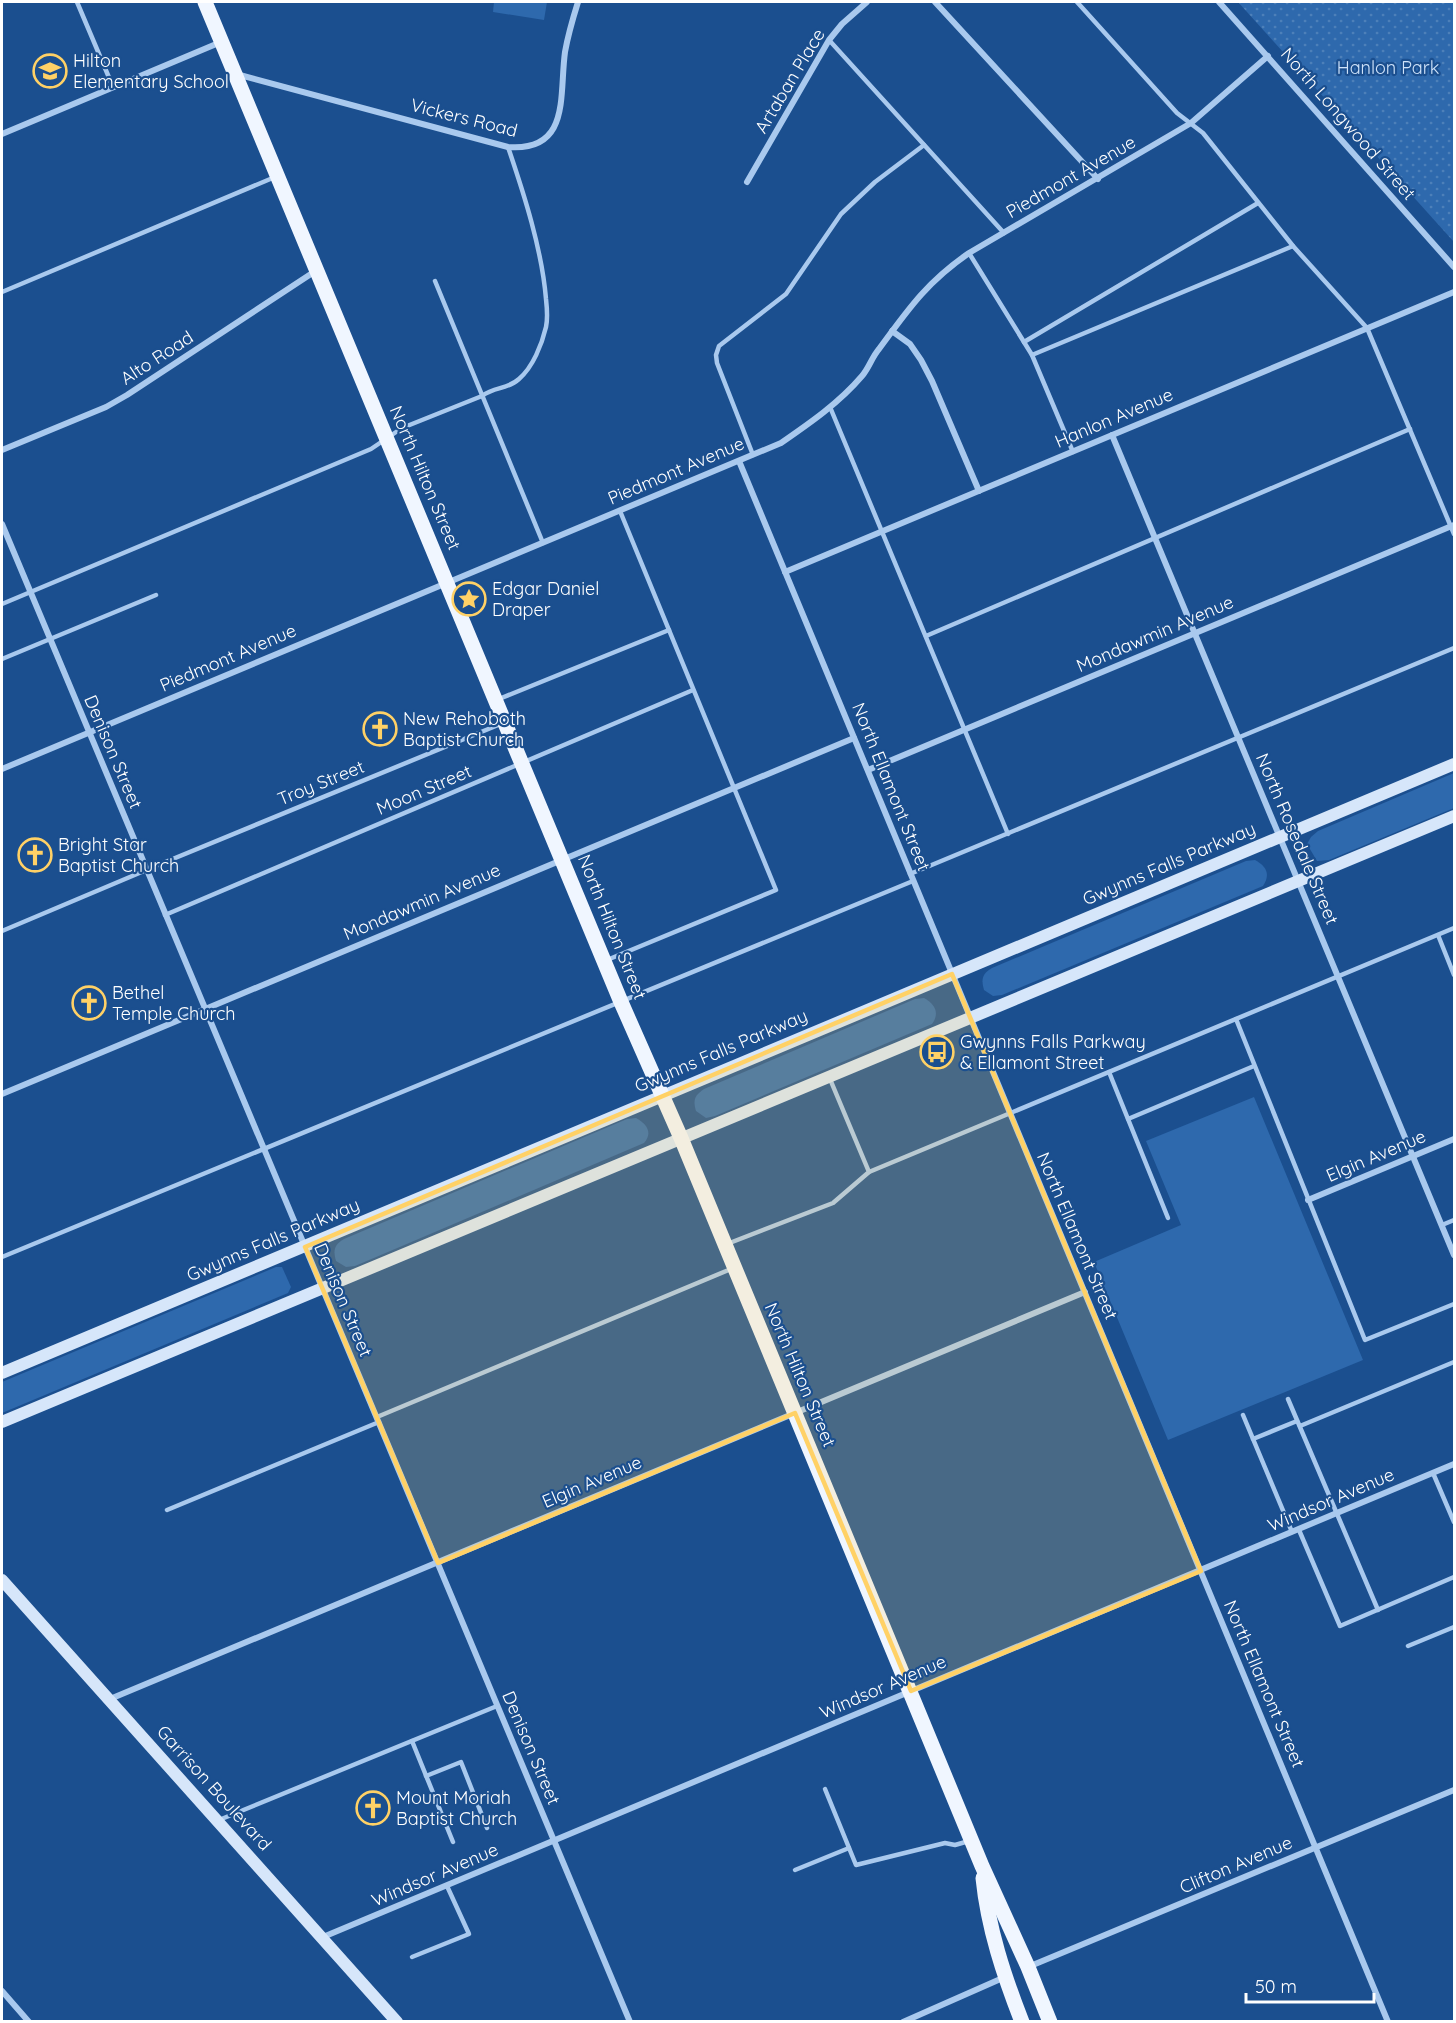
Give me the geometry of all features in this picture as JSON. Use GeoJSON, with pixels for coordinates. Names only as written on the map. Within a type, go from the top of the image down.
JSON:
{"type":"FeatureCollection","features":[{"type":"Feature","properties":{"kind":"main road","name":"North Hilton Street"},"geometry":{"type":"LineString","coordinates":[[205,2],[621,1002],[681,1138],[982,1866],[1028,1967],[1050,2022]]}},
{"type":"Feature","properties":{"kind":"main road","name":"Gwynns Falls Parkway"},"geometry":{"type":"LineString","coordinates":[[2,1373],[1455,764]]}},
{"type":"Feature","properties":{"kind":"main road"},"geometry":{"type":"LineString","coordinates":[[2,1422],[321,1287],[1455,816]]}},
{"type":"Feature","properties":{"kind":"main road","name":"Garrison Boulevard"},"geometry":{"type":"LineString","coordinates":[[2,1580],[397,2022]]}},
{"type":"Feature","properties":{"kind":"main road","name":"North Hilton Street"},"geometry":{"type":"LineString","coordinates":[[982,1866],[986,1904],[1005,1976],[1022,2022]]}},
{"type":"Feature","properties":{"kind":"street","name":"Vickers Road"},"geometry":{"type":"LineString","coordinates":[[236,74],[508,147],[524,148],[538,144],[549,136],[556,123],[561,106],[565,52],[578,2]]}},
{"type":"Feature","properties":{"kind":"street","name":"Artaban Place"},"geometry":{"type":"LineString","coordinates":[[747,182],[829,40],[842,24],[867,2]]}},
{"type":"Feature","properties":{"kind":"street"},"geometry":{"type":"LineString","coordinates":[[935,2],[1098,179]]}},
{"type":"Feature","properties":{"kind":"street","name":"North Longwood Street"},"geometry":{"type":"LineString","coordinates":[[1219,2],[1455,267]]}},
{"type":"Feature","properties":{"kind":"street"},"geometry":{"type":"LineString","coordinates":[[2,134],[222,42]]}},
{"type":"Feature","properties":{"kind":"street","name":"Piedmont Avenue"},"geometry":{"type":"LineString","coordinates":[[2,769],[781,442],[830,407],[864,374],[911,304],[930,283],[969,253],[1191,123],[1268,56]]}},
{"type":"Feature","properties":{"kind":"street","name":"Alto Road"},"geometry":{"type":"LineString","coordinates":[[2,450],[106,407],[127,395],[317,269]]}},
{"type":"Feature","properties":{"kind":"street","name":"Hanlon Avenue"},"geometry":{"type":"LineString","coordinates":[[785,572],[1455,292]]}},
{"type":"Feature","properties":{"kind":"street"},"geometry":{"type":"LineString","coordinates":[[892,331],[910,344],[921,360],[979,491]]}},
{"type":"Feature","properties":{"kind":"street","name":"North Rosedale Street"},"geometry":{"type":"LineString","coordinates":[[1112,435],[1455,1255]]}},
{"type":"Feature","properties":{"kind":"street","name":"North Ellamont Street"},"geometry":{"type":"LineString","coordinates":[[739,461],[1388,2022]]}},
{"type":"Feature","properties":{"kind":"street","name":"Denison Street"},"geometry":{"type":"LineString","coordinates":[[2,524],[630,2022]]}},
{"type":"Feature","properties":{"kind":"street","name":"Mondawmin Avenue"},"geometry":{"type":"LineString","coordinates":[[868,770],[1453,526]]}},
{"type":"Feature","properties":{"kind":"street","name":"Mondawmin Avenue"},"geometry":{"type":"LineString","coordinates":[[2,1094],[854,738]]}},
{"type":"Feature","properties":{"kind":"street","name":"Elgin Avenue"},"geometry":{"type":"LineString","coordinates":[[1308,1200],[1455,1139]]}},
{"type":"Feature","properties":{"kind":"street","name":"Elgin Avenue"},"geometry":{"type":"LineString","coordinates":[[110,1700],[1085,1292]]}},
{"type":"Feature","properties":{"kind":"street","name":"Windsor Avenue"},"geometry":{"type":"LineString","coordinates":[[323,1937],[1455,1464]]}},
{"type":"Feature","properties":{"kind":"street","name":"Clifton Avenue"},"geometry":{"type":"LineString","coordinates":[[1028,1967],[1455,1790]]}},
{"type":"Feature","properties":{"kind":"street"},"geometry":{"type":"LineString","coordinates":[[903,2022],[1005,1976]]}},
{"type":"Feature","properties":{"kind":"street"},"geometry":{"type":"LineString","coordinates":[[2,1991],[30,2022]]}},
{"type":"Feature","properties":{"kind":"lane"},"geometry":{"type":"LineString","coordinates":[[77,2],[113,87]]}},
{"type":"Feature","properties":{"kind":"lane"},"geometry":{"type":"LineString","coordinates":[[1077,2],[1177,113],[1203,133],[1293,246],[1368,328],[1455,534]]}},
{"type":"Feature","properties":{"kind":"lane"},"geometry":{"type":"LineString","coordinates":[[829,40],[1004,233]]}},
{"type":"Feature","properties":{"kind":"lane"},"geometry":{"type":"LineString","coordinates":[[753,455],[717,363],[716,355],[720,346],[786,294],[841,214],[875,182],[924,145]]}},
{"type":"Feature","properties":{"kind":"lane"},"geometry":{"type":"LineString","coordinates":[[2,604],[371,449],[402,428],[482,396],[492,389],[504,387],[519,380],[537,354],[547,325],[545,281],[521,185],[508,147]]}},
{"type":"Feature","properties":{"kind":"lane"},"geometry":{"type":"LineString","coordinates":[[2,292],[278,176]]}},
{"type":"Feature","properties":{"kind":"lane"},"geometry":{"type":"LineString","coordinates":[[1024,342],[1258,203]]}},
{"type":"Feature","properties":{"kind":"lane"},"geometry":{"type":"LineString","coordinates":[[1032,355],[1293,246]]}},
{"type":"Feature","properties":{"kind":"lane"},"geometry":{"type":"LineString","coordinates":[[969,253],[1032,355],[1072,452]]}},
{"type":"Feature","properties":{"kind":"lane"},"geometry":{"type":"LineString","coordinates":[[435,281],[543,543]]}},
{"type":"Feature","properties":{"kind":"lane"},"geometry":{"type":"LineString","coordinates":[[830,407],[1008,834]]}},
{"type":"Feature","properties":{"kind":"lane"},"geometry":{"type":"LineString","coordinates":[[926,636],[1410,429]]}},
{"type":"Feature","properties":{"kind":"lane"},"geometry":{"type":"LineString","coordinates":[[604,961],[776,890],[620,511]]}},
{"type":"Feature","properties":{"kind":"lane"},"geometry":{"type":"LineString","coordinates":[[2,659],[156,595]]}},
{"type":"Feature","properties":{"kind":"lane"},"geometry":{"type":"LineString","coordinates":[[496,700],[669,630]]}},
{"type":"Feature","properties":{"kind":"lane"},"geometry":{"type":"LineString","coordinates":[[2,1257],[621,1002],[912,878],[1008,834],[1455,648]]}},
{"type":"Feature","properties":{"kind":"lane","name":"Moon Street"},"geometry":{"type":"LineString","coordinates":[[165,915],[693,690]]}},
{"type":"Feature","properties":{"kind":"lane","name":"Troy Street"},"geometry":{"type":"LineString","coordinates":[[2,932],[505,722]]}},
{"type":"Feature","properties":{"kind":"lane"},"geometry":{"type":"LineString","coordinates":[[725,1245],[833,1203],[868,1172],[1455,928]]}},
{"type":"Feature","properties":{"kind":"lane"},"geometry":{"type":"LineString","coordinates":[[1438,935],[1455,975]]}},
{"type":"Feature","properties":{"kind":"lane"},"geometry":{"type":"LineString","coordinates":[[1236,1019],[1365,1340],[1455,1304]]}},
{"type":"Feature","properties":{"kind":"lane"},"geometry":{"type":"LineString","coordinates":[[1128,1119],[1254,1066]]}},
{"type":"Feature","properties":{"kind":"lane"},"geometry":{"type":"LineString","coordinates":[[1109,1072],[1168,1218]]}},
{"type":"Feature","properties":{"kind":"lane"},"geometry":{"type":"LineString","coordinates":[[829,1077],[868,1172]]}},
{"type":"Feature","properties":{"kind":"lane"},"geometry":{"type":"LineString","coordinates":[[1442,1225],[1455,1220]]}},
{"type":"Feature","properties":{"kind":"lane"},"geometry":{"type":"LineString","coordinates":[[167,1510],[734,1268]]}},
{"type":"Feature","properties":{"kind":"lane"},"geometry":{"type":"LineString","coordinates":[[1253,1439],[1299,1424],[1455,1362]]}},
{"type":"Feature","properties":{"kind":"lane"},"geometry":{"type":"LineString","coordinates":[[1288,1399],[1378,1610]]}},
{"type":"Feature","properties":{"kind":"lane"},"geometry":{"type":"LineString","coordinates":[[1243,1415],[1340,1626],[1455,1577]]}},
{"type":"Feature","properties":{"kind":"lane"},"geometry":{"type":"LineString","coordinates":[[1433,1473],[1455,1522]]}},
{"type":"Feature","properties":{"kind":"lane"},"geometry":{"type":"LineString","coordinates":[[1408,1646],[1455,1627]]}},
{"type":"Feature","properties":{"kind":"lane"},"geometry":{"type":"LineString","coordinates":[[218,1821],[497,1706]]}},
{"type":"Feature","properties":{"kind":"lane"},"geometry":{"type":"LineString","coordinates":[[412,1741],[453,1842]]}},
{"type":"Feature","properties":{"kind":"lane"},"geometry":{"type":"LineString","coordinates":[[426,1776],[461,1762],[487,1828]]}},
{"type":"Feature","properties":{"kind":"lane"},"geometry":{"type":"LineString","coordinates":[[825,1789],[856,1865],[945,1843],[955,1845],[972,1840]]}},
{"type":"Feature","properties":{"kind":"lane"},"geometry":{"type":"LineString","coordinates":[[795,1870],[849,1848]]}},
{"type":"Feature","properties":{"kind":"lane"},"geometry":{"type":"LineString","coordinates":[[412,1957],[469,1934],[447,1886]]}},
{"type":"Feature","properties":{"kind":"highlighted area"},"geometry":{"type":"Polygon","coordinates":[[[952,974],[1201,1571],[911,1691],[795,1413],[438,1563],[305,1247],[952,974]]]}},
{"type":"Feature","properties":{"kind":"green space"},"geometry":{"type":"Polygon","coordinates":[[[494,2],[547,2],[544,20],[493,12],[494,2]]]}},
{"type":"Feature","properties":{"kind":"green space","name":"Hanlon Park"},"geometry":{"type":"Polygon","coordinates":[[[1238,2],[1454,2],[1454,242],[1238,2]]]}},
{"type":"Feature","properties":{"kind":"green space"},"geometry":{"type":"Polygon","coordinates":[[[1454,773],[1454,808],[1329,860],[1317,861],[1307,844],[1318,831],[1454,773]]]}},
{"type":"Feature","properties":{"kind":"green space"},"geometry":{"type":"Polygon","coordinates":[[[1255,860],[1262,865],[1267,874],[1263,886],[1002,995],[993,996],[984,990],[983,977],[992,968],[1246,861],[1255,860]]]}},
{"type":"Feature","properties":{"kind":"green space"},"geometry":{"type":"Polygon","coordinates":[[[924,998],[935,1009],[936,1016],[932,1024],[715,1116],[706,1118],[696,1111],[695,1098],[704,1089],[915,999],[924,998]]]}},
{"type":"Feature","properties":{"kind":"green space"},"geometry":{"type":"Polygon","coordinates":[[[1254,1097],[1363,1360],[1168,1440],[1094,1262],[1181,1225],[1146,1141],[1254,1097]]]}},
{"type":"Feature","properties":{"kind":"green space"},"geometry":{"type":"Polygon","coordinates":[[[636,1118],[648,1129],[648,1136],[644,1143],[355,1266],[346,1267],[336,1261],[335,1248],[344,1239],[627,1119],[636,1118]]]}},
{"type":"Feature","properties":{"kind":"green space"},"geometry":{"type":"Polygon","coordinates":[[[276,1267],[282,1267],[291,1287],[288,1293],[2,1413],[2,1382],[276,1267]]]}},
{"type":"Feature","properties":{"kind":"place","name":"Hilton Elementary School"},"geometry":{"type":"Point","coordinates":[50,71]}},
{"type":"Feature","properties":{"kind":"place","name":"Edgar Daniel Draper"},"geometry":{"type":"Point","coordinates":[469,599]}},
{"type":"Feature","properties":{"kind":"place","name":"New Rehoboth Baptist Church"},"geometry":{"type":"Point","coordinates":[380,729]}},
{"type":"Feature","properties":{"kind":"place","name":"Bright Star Baptist Church"},"geometry":{"type":"Point","coordinates":[35,855]}},
{"type":"Feature","properties":{"kind":"place","name":"Bethel Temple Church"},"geometry":{"type":"Point","coordinates":[89,1003]}},
{"type":"Feature","properties":{"kind":"place","name":"Gwynns Falls Parkway & Ellamont Street"},"geometry":{"type":"Point","coordinates":[937,1052]}},
{"type":"Feature","properties":{"kind":"place","name":"Mount Moriah Baptist Church"},"geometry":{"type":"Point","coordinates":[373,1808]}}]}
